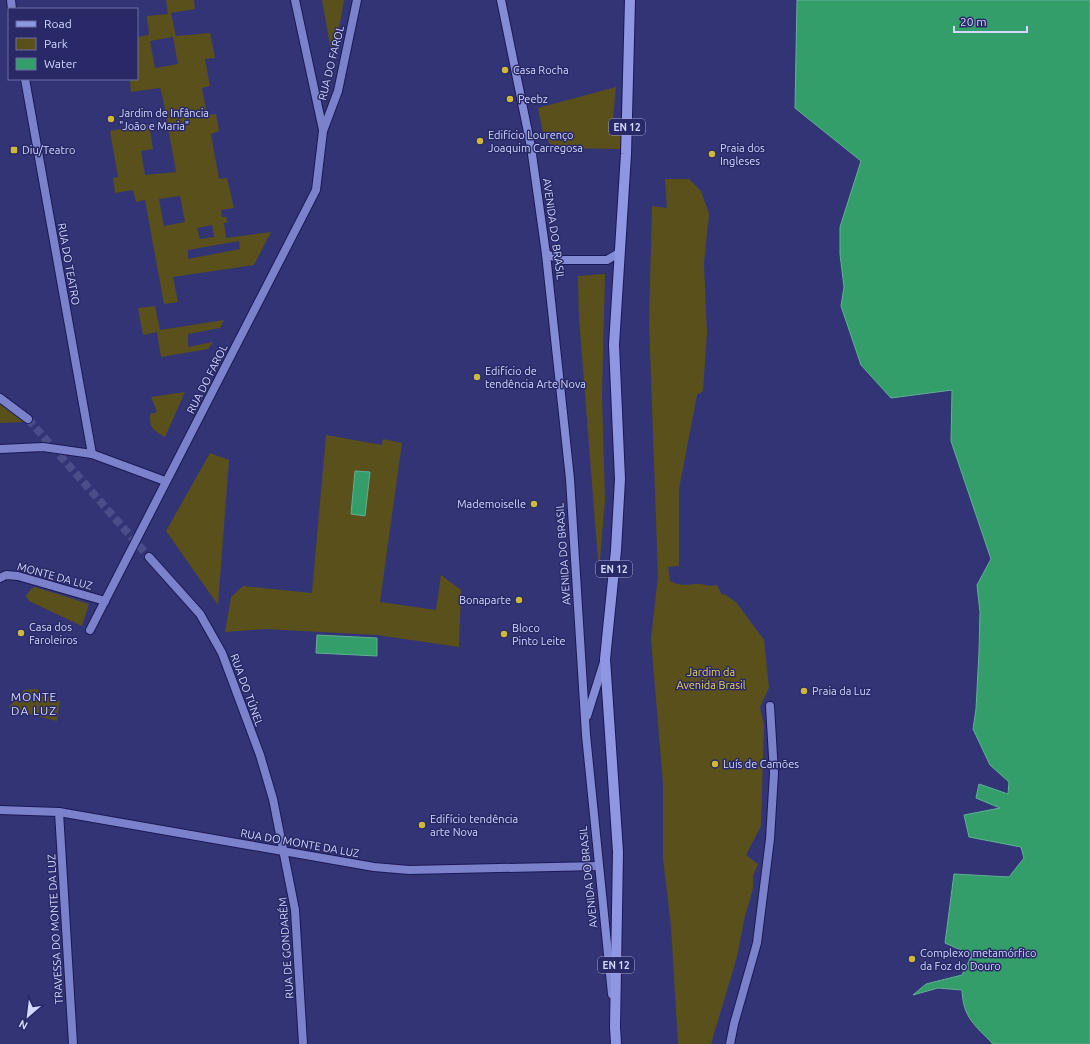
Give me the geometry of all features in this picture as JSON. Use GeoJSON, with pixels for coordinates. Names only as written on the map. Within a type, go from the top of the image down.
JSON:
{"type":"FeatureCollection","features":[{"type":"Feature","properties":{"kind":"main road","name":"AVENIDA DO BRASIL"},"geometry":{"type":"LineString","coordinates":[[501,0],[526,129],[531,147],[546,254],[570,479],[585,720],[616,1044]]}},
{"type":"Feature","properties":{"kind":"main road","name":"EN 12"},"geometry":{"type":"LineString","coordinates":[[619,253],[626,154],[630,0]]}},
{"type":"Feature","properties":{"kind":"main road","name":"AVENIDA DO BRASIL"},"geometry":{"type":"LineString","coordinates":[[615,1027],[618,852],[605,659],[616,550],[620,479],[614,345],[619,253]]}},
{"type":"Feature","properties":{"kind":"main road"},"geometry":{"type":"LineString","coordinates":[[546,254],[562,260],[607,260],[619,253]]}},
{"type":"Feature","properties":{"kind":"main road"},"geometry":{"type":"LineString","coordinates":[[585,720],[605,659]]}},
{"type":"Feature","properties":{"kind":"street","name":"RUA DO FAROL"},"geometry":{"type":"LineString","coordinates":[[295,0],[323,131]]}},
{"type":"Feature","properties":{"kind":"street","name":"RUA DO FAROL"},"geometry":{"type":"LineString","coordinates":[[90,630],[316,190],[323,131],[338,91],[357,0]]}},
{"type":"Feature","properties":{"kind":"street","name":"RUA DO TEATRO"},"geometry":{"type":"LineString","coordinates":[[25,80],[92,454]]}},
{"type":"Feature","properties":{"kind":"street"},"geometry":{"type":"LineString","coordinates":[[0,398],[28,419]]}},
{"type":"Feature","properties":{"kind":"street"},"geometry":{"type":"LineString","coordinates":[[0,449],[43,447],[92,454],[165,482]]}},
{"type":"Feature","properties":{"kind":"street","name":"RUA DO TÚNEL"},"geometry":{"type":"LineString","coordinates":[[149,557],[200,614],[222,653],[260,755],[273,799],[283,851]]}},
{"type":"Feature","properties":{"kind":"street","name":"MONTE DA LUZ"},"geometry":{"type":"LineString","coordinates":[[0,578],[6,575],[18,576],[105,601]]}},
{"type":"Feature","properties":{"kind":"street"},"geometry":{"type":"LineString","coordinates":[[730,1044],[734,1024],[757,944],[769,847],[774,773],[770,706]]}},
{"type":"Feature","properties":{"kind":"street","name":"RUA DO MONTE DA LUZ"},"geometry":{"type":"LineString","coordinates":[[0,810],[59,812],[374,867],[409,870],[598,866]]}},
{"type":"Feature","properties":{"kind":"street","name":"TRAVESSA DO MONTE DA LUZ"},"geometry":{"type":"LineString","coordinates":[[59,812],[73,1044]]}},
{"type":"Feature","properties":{"kind":"street","name":"RUA DE GONDARÉM"},"geometry":{"type":"LineString","coordinates":[[283,851],[295,910],[303,1044]]}},
{"type":"Feature","properties":{"kind":"green space"},"geometry":{"type":"Polygon","coordinates":[[[166,0],[194,0],[195,9],[171,13],[176,36],[210,33],[215,58],[205,59],[210,86],[202,88],[207,115],[216,114],[219,131],[211,134],[219,179],[227,178],[234,208],[221,210],[222,217],[226,217],[228,222],[224,223],[226,238],[271,232],[254,265],[173,277],[178,302],[164,304],[145,200],[136,202],[133,190],[115,193],[113,178],[118,177],[110,131],[149,124],[153,149],[141,151],[145,175],[176,172],[160,88],[131,92],[130,80],[138,80],[138,37],[149,35],[147,16],[168,14],[166,0]],[[173,37],[150,41],[155,68],[178,64],[173,37]],[[180,196],[159,199],[164,226],[185,222],[180,196]],[[212,225],[197,228],[200,239],[214,237],[212,225]],[[239,241],[188,250],[188,259],[240,249],[239,241]]]}},
{"type":"Feature","properties":{"kind":"green space"},"geometry":{"type":"Polygon","coordinates":[[[322,0],[344,0],[333,62],[322,0]]]}},
{"type":"Feature","properties":{"kind":"green space"},"geometry":{"type":"Polygon","coordinates":[[[616,87],[612,129],[622,133],[620,149],[564,148],[550,144],[543,133],[538,108],[616,87]]]}},
{"type":"Feature","properties":{"kind":"green space","name":"Jardim da Avenida Brasil"},"geometry":{"type":"Polygon","coordinates":[[[665,179],[689,179],[701,191],[709,214],[704,264],[707,333],[703,391],[697,395],[679,489],[679,566],[668,567],[670,581],[681,585],[717,585],[722,595],[724,594],[736,602],[764,640],[769,688],[760,707],[764,726],[761,826],[746,855],[758,864],[753,876],[753,889],[744,920],[737,957],[711,1044],[678,1044],[671,926],[663,859],[663,783],[651,639],[658,576],[649,322],[652,206],[667,208],[665,179]]]}},
{"type":"Feature","properties":{"kind":"green space"},"geometry":{"type":"Polygon","coordinates":[[[605,274],[602,394],[605,499],[599,573],[579,318],[578,276],[605,274]]]}},
{"type":"Feature","properties":{"kind":"green space"},"geometry":{"type":"Polygon","coordinates":[[[155,306],[160,330],[224,320],[220,328],[188,334],[188,347],[213,342],[208,349],[161,357],[157,332],[143,335],[138,308],[155,306]]]}},
{"type":"Feature","properties":{"kind":"green space"},"geometry":{"type":"Polygon","coordinates":[[[185,392],[165,437],[155,431],[151,426],[150,414],[157,412],[151,397],[185,392]]]}},
{"type":"Feature","properties":{"kind":"green space"},"geometry":{"type":"Polygon","coordinates":[[[0,398],[28,419],[24,422],[0,423],[0,398]]]}},
{"type":"Feature","properties":{"kind":"green space"},"geometry":{"type":"Polygon","coordinates":[[[326,435],[382,445],[383,439],[402,443],[380,602],[436,610],[441,575],[461,590],[459,647],[377,635],[265,629],[225,632],[231,597],[243,586],[312,593],[326,435]],[[355,471],[351,514],[365,515],[369,472],[355,471]]]}},
{"type":"Feature","properties":{"kind":"green space"},"geometry":{"type":"Polygon","coordinates":[[[210,453],[229,460],[218,605],[166,531],[210,453]]]}},
{"type":"Feature","properties":{"kind":"green space"},"geometry":{"type":"Polygon","coordinates":[[[35,587],[89,604],[82,626],[29,601],[26,596],[31,589],[35,587]]]}},
{"type":"Feature","properties":{"kind":"green space"},"geometry":{"type":"Polygon","coordinates":[[[37,689],[44,697],[55,697],[55,700],[60,701],[57,721],[12,710],[9,707],[24,690],[37,689]]]}},
{"type":"Feature","properties":{"kind":"water"},"geometry":{"type":"Polygon","coordinates":[[[797,0],[1090,0],[1090,1044],[993,1044],[971,1020],[965,1008],[962,990],[938,988],[913,995],[926,984],[962,975],[972,955],[945,943],[954,874],[1009,877],[1024,858],[1021,847],[969,837],[964,815],[1000,808],[976,798],[979,784],[1008,794],[1009,782],[990,765],[973,729],[976,709],[979,652],[980,612],[977,585],[991,559],[951,441],[952,390],[891,398],[861,365],[841,306],[844,287],[840,254],[840,227],[861,161],[795,108],[797,0]]]}},
{"type":"Feature","properties":{"kind":"water"},"geometry":{"type":"Polygon","coordinates":[[[355,471],[370,472],[365,516],[351,514],[355,471]]]}},
{"type":"Feature","properties":{"kind":"water"},"geometry":{"type":"Polygon","coordinates":[[[317,635],[377,638],[377,656],[316,653],[317,635]]]}},
{"type":"Feature","properties":{"kind":"tunnel"},"geometry":{"type":"LineString","coordinates":[[28,419],[149,557]]}},
{"type":"Feature","properties":{"kind":"place","name":"Casa Rocha"},"geometry":{"type":"Point","coordinates":[505,70]}},
{"type":"Feature","properties":{"kind":"place","name":"Peebz"},"geometry":{"type":"Point","coordinates":[510,99]}},
{"type":"Feature","properties":{"kind":"place","name":"Jardim de Infância \"João e Maria\""},"geometry":{"type":"Point","coordinates":[111,119]}},
{"type":"Feature","properties":{"kind":"place","name":"Edifício Lourenço Joaquim Carregosa"},"geometry":{"type":"Point","coordinates":[480,141]}},
{"type":"Feature","properties":{"kind":"place","name":"Diu/Teatro"},"geometry":{"type":"Point","coordinates":[14,150]}},
{"type":"Feature","properties":{"kind":"place","name":"Praia dos Ingleses"},"geometry":{"type":"Point","coordinates":[712,154]}},
{"type":"Feature","properties":{"kind":"place","name":"Edifício de tendência Arte Nova"},"geometry":{"type":"Point","coordinates":[477,377]}},
{"type":"Feature","properties":{"kind":"place","name":"Mademoiselle"},"geometry":{"type":"Point","coordinates":[534,504]}},
{"type":"Feature","properties":{"kind":"place","name":"Bonaparte"},"geometry":{"type":"Point","coordinates":[519,600]}},
{"type":"Feature","properties":{"kind":"place","name":"Casa dos Faroleiros"},"geometry":{"type":"Point","coordinates":[21,633]}},
{"type":"Feature","properties":{"kind":"place","name":"Bloco Pinto Leite"},"geometry":{"type":"Point","coordinates":[504,634]}},
{"type":"Feature","properties":{"kind":"place","name":"Praia da Luz"},"geometry":{"type":"Point","coordinates":[804,691]}},
{"type":"Feature","properties":{"kind":"place","name":"Luís de Camões"},"geometry":{"type":"Point","coordinates":[715,764]}},
{"type":"Feature","properties":{"kind":"place","name":"Edifício tendência arte Nova"},"geometry":{"type":"Point","coordinates":[422,825]}},
{"type":"Feature","properties":{"kind":"place","name":"Complexo metamórfico da Foz do Douro"},"geometry":{"type":"Point","coordinates":[912,959]}},
{"type":"Feature","properties":{"kind":"district","name":"MONTE DA LUZ"},"geometry":{"type":"Point","coordinates":[34,704]}}]}
